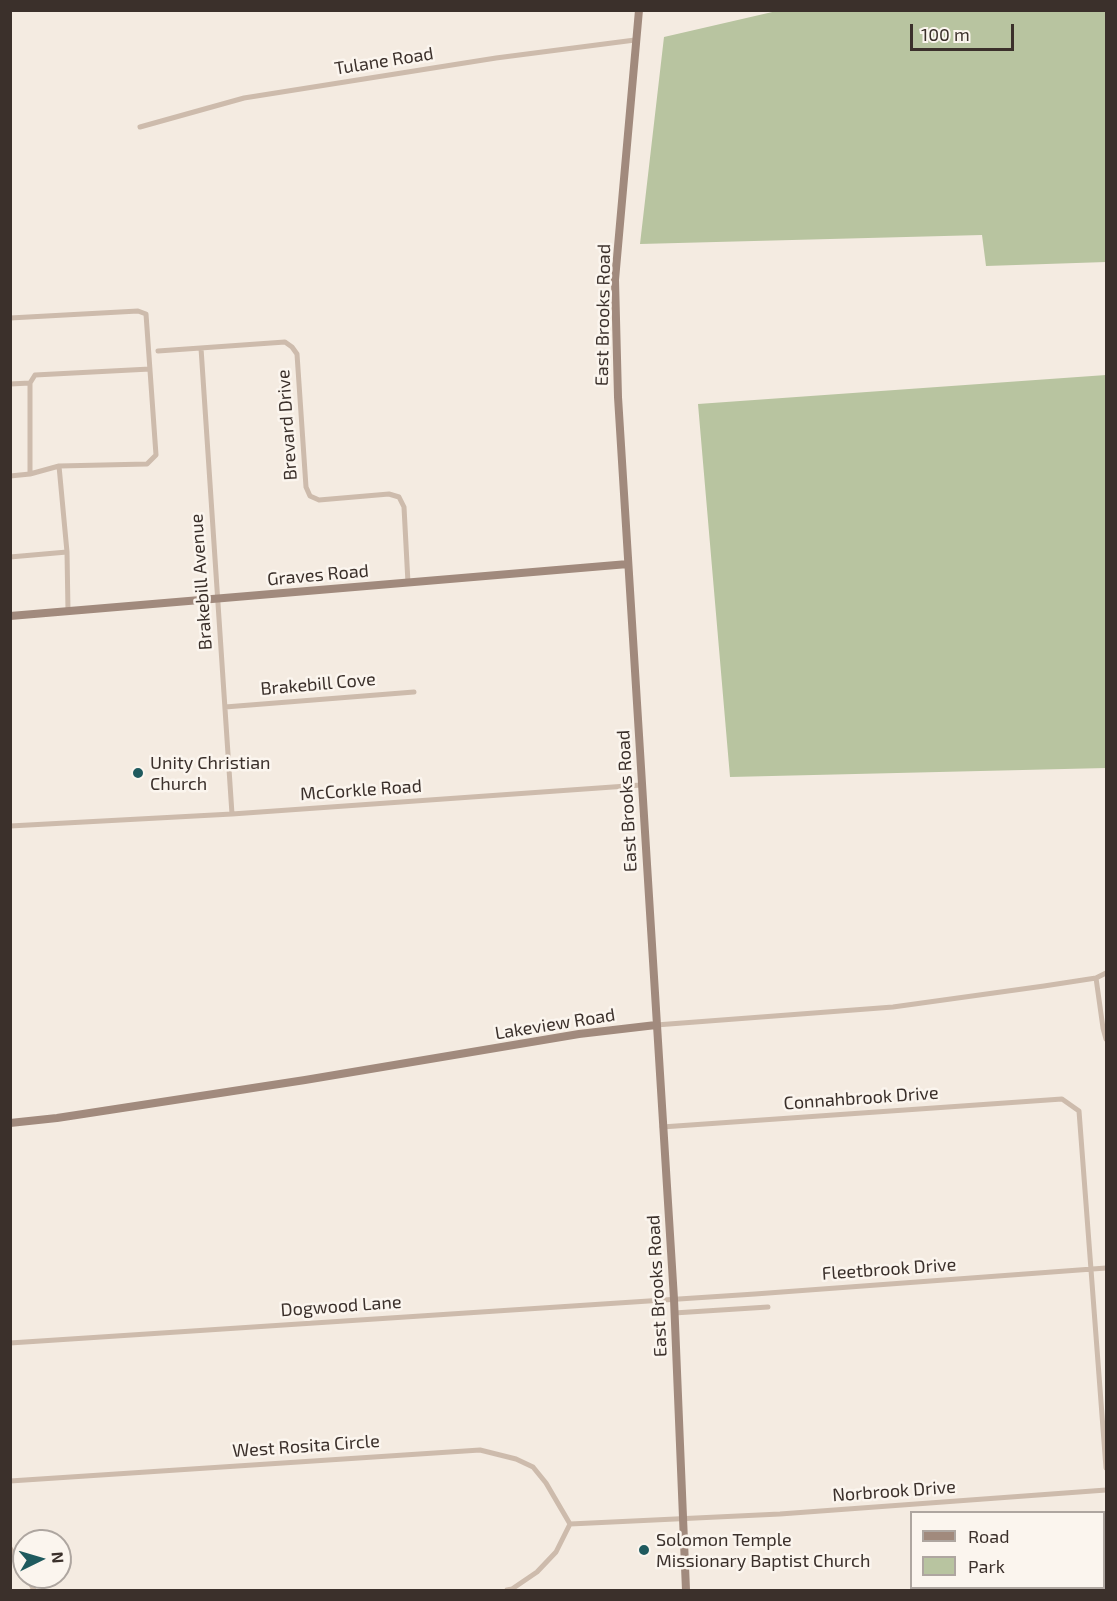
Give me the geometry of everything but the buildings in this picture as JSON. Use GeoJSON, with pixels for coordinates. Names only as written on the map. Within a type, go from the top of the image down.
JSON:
{"type":"FeatureCollection","features":[{"type":"Feature","properties":{"kind":"main road","name":"East Brooks Road"},"geometry":{"type":"LineString","coordinates":[[639,10],[615,280],[618,397],[674,1299],[686,1590]]}},
{"type":"Feature","properties":{"kind":"main road","name":"Graves Road"},"geometry":{"type":"LineString","coordinates":[[10,616],[628,564]]}},
{"type":"Feature","properties":{"kind":"main road","name":"Lakeview Road"},"geometry":{"type":"LineString","coordinates":[[10,1123],[57,1118],[305,1080],[579,1034],[656,1025]]}},
{"type":"Feature","properties":{"kind":"street","name":"Tulane Road"},"geometry":{"type":"LineString","coordinates":[[140,127],[244,98],[496,58],[635,40]]}},
{"type":"Feature","properties":{"kind":"street"},"geometry":{"type":"LineString","coordinates":[[10,318],[138,311],[146,314],[156,455],[147,464],[59,466],[30,474],[10,476]]}},
{"type":"Feature","properties":{"kind":"street","name":"Brevard Drive"},"geometry":{"type":"LineString","coordinates":[[158,351],[285,342],[292,347],[297,354],[306,487],[310,496],[320,500],[389,494],[399,498],[404,507],[408,583]]}},
{"type":"Feature","properties":{"kind":"street","name":"Brakebill Avenue"},"geometry":{"type":"LineString","coordinates":[[201,348],[232,814]]}},
{"type":"Feature","properties":{"kind":"street"},"geometry":{"type":"LineString","coordinates":[[30,474],[30,383],[35,375],[150,369]]}},
{"type":"Feature","properties":{"kind":"street"},"geometry":{"type":"LineString","coordinates":[[10,384],[30,383]]}},
{"type":"Feature","properties":{"kind":"street"},"geometry":{"type":"LineString","coordinates":[[59,466],[67,552],[68,611]]}},
{"type":"Feature","properties":{"kind":"street"},"geometry":{"type":"LineString","coordinates":[[10,557],[67,552]]}},
{"type":"Feature","properties":{"kind":"street","name":"Brakebill Cove"},"geometry":{"type":"LineString","coordinates":[[225,707],[414,692]]}},
{"type":"Feature","properties":{"kind":"street","name":"McCorkle Road"},"geometry":{"type":"LineString","coordinates":[[10,826],[232,814],[641,784]]}},
{"type":"Feature","properties":{"kind":"street","name":"Lakeview Road"},"geometry":{"type":"LineString","coordinates":[[656,1025],[893,1007],[1096,978],[1107,973]]}},
{"type":"Feature","properties":{"kind":"street"},"geometry":{"type":"LineString","coordinates":[[1096,978],[1102,1028],[1107,1039]]}},
{"type":"Feature","properties":{"kind":"street","name":"Connahbrook Drive"},"geometry":{"type":"LineString","coordinates":[[662,1127],[1062,1099],[1079,1111],[1090,1269]]}},
{"type":"Feature","properties":{"kind":"street","name":"Fleetbrook Drive"},"geometry":{"type":"LineString","coordinates":[[674,1299],[1107,1268]]}},
{"type":"Feature","properties":{"kind":"street"},"geometry":{"type":"LineString","coordinates":[[1090,1269],[1107,1468]]}},
{"type":"Feature","properties":{"kind":"street"},"geometry":{"type":"LineString","coordinates":[[699,1298],[700,1312]]}},
{"type":"Feature","properties":{"kind":"street","name":"Dogwood Lane"},"geometry":{"type":"LineString","coordinates":[[10,1343],[674,1299]]}},
{"type":"Feature","properties":{"kind":"street"},"geometry":{"type":"LineString","coordinates":[[674,1313],[768,1307]]}},
{"type":"Feature","properties":{"kind":"street","name":"West Rosita Circle"},"geometry":{"type":"LineString","coordinates":[[10,1480],[480,1450],[516,1459],[533,1467],[546,1483],[570,1524]]}},
{"type":"Feature","properties":{"kind":"street","name":"Norbrook Drive"},"geometry":{"type":"LineString","coordinates":[[570,1524],[780,1514],[1107,1490]]}},
{"type":"Feature","properties":{"kind":"street"},"geometry":{"type":"LineString","coordinates":[[507,1590],[537,1572],[556,1552],[570,1524]]}},
{"type":"Feature","properties":{"kind":"green space"},"geometry":{"type":"Polygon","coordinates":[[[781,10],[1106,11],[1106,262],[986,266],[982,235],[640,244],[664,37],[781,10]]]}},
{"type":"Feature","properties":{"kind":"green space"},"geometry":{"type":"Polygon","coordinates":[[[1106,375],[1106,768],[730,777],[698,404],[1106,375]]]}},
{"type":"Feature","properties":{"kind":"place","name":"Unity Christian Church"},"geometry":{"type":"Point","coordinates":[138,773]}},
{"type":"Feature","properties":{"kind":"place","name":"Solomon Temple Missionary Baptist Church"},"geometry":{"type":"Point","coordinates":[644,1550]}}]}
